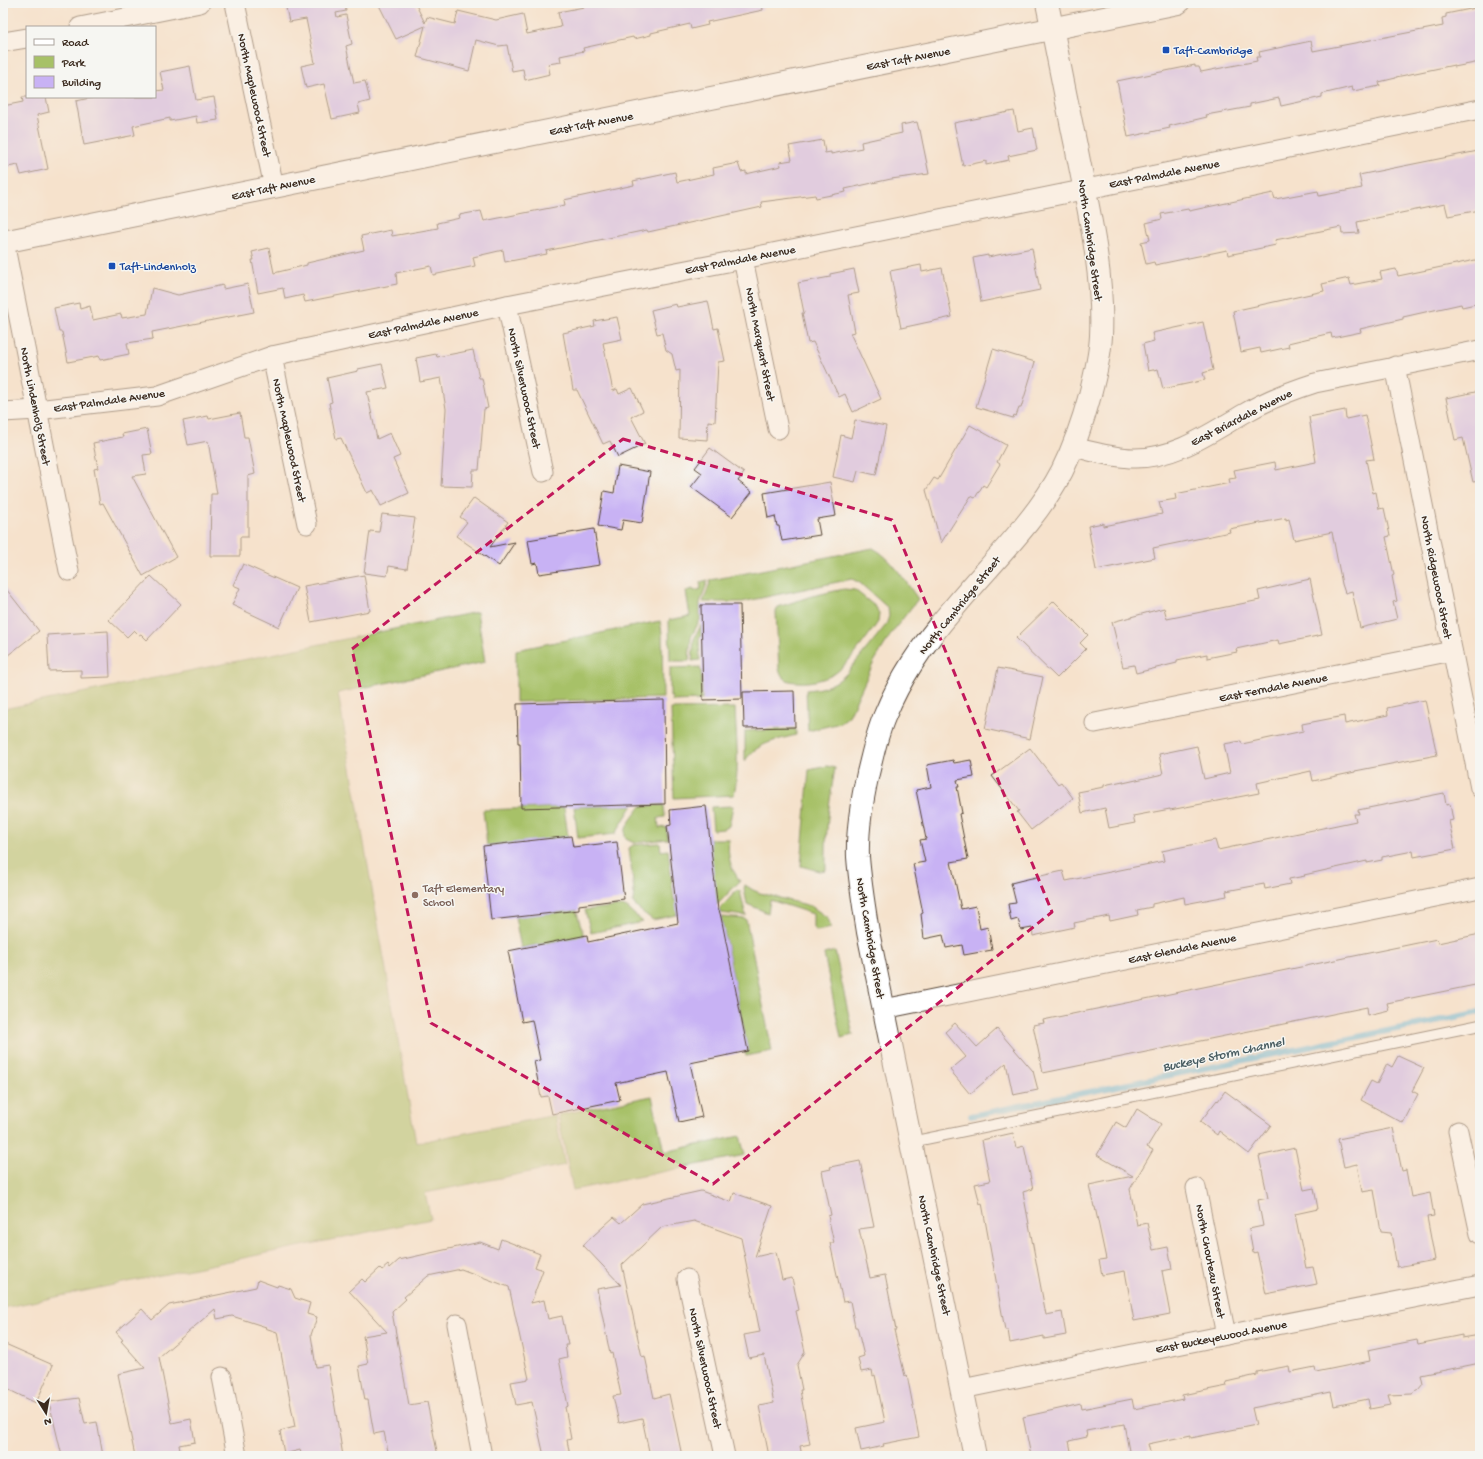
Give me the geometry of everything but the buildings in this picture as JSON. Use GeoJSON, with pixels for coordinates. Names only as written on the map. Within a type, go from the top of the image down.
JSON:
{"type":"FeatureCollection","features":[{"type":"Feature","properties":{"kind":"street"},"geometry":{"type":"LineString","coordinates":[[85,26],[200,3]]}},
{"type":"Feature","properties":{"kind":"street","name":"North Maplewood Street"},"geometry":{"type":"LineString","coordinates":[[236,3],[274,187]]}},
{"type":"Feature","properties":{"kind":"street","name":"North Cambridge Street"},"geometry":{"type":"LineString","coordinates":[[975,1456],[864,906],[858,856],[858,837],[862,805],[877,737],[885,713],[900,683],[922,648],[952,610],[1011,542],[1051,489],[1062,471],[1090,396],[1101,338],[1100,285],[1084,189],[1047,3]]}},
{"type":"Feature","properties":{"kind":"street","name":"East Taft Avenue"},"geometry":{"type":"LineString","coordinates":[[3,242],[1178,3]]}},
{"type":"Feature","properties":{"kind":"street"},"geometry":{"type":"LineString","coordinates":[[3,42],[26,38]]}},
{"type":"Feature","properties":{"kind":"street","name":"East Palmdale Avenue"},"geometry":{"type":"LineString","coordinates":[[3,412],[37,410],[157,396],[272,356],[507,305],[743,259],[1480,108]]}},
{"type":"Feature","properties":{"kind":"street","name":"North Lindenholz Street"},"geometry":{"type":"LineString","coordinates":[[3,242],[69,571]]}},
{"type":"Feature","properties":{"kind":"street","name":"North Marquart Street"},"geometry":{"type":"LineString","coordinates":[[743,259],[778,429]]}},
{"type":"Feature","properties":{"kind":"street","name":"North Silverwood Street"},"geometry":{"type":"LineString","coordinates":[[507,305],[543,472]]}},
{"type":"Feature","properties":{"kind":"street","name":"East Briardale Avenue"},"geometry":{"type":"LineString","coordinates":[[1072,447],[1126,457],[1144,457],[1161,454],[1208,436],[1250,410],[1289,391],[1315,383],[1394,366],[1480,350]]}},
{"type":"Feature","properties":{"kind":"street","name":"North Maplewood Street"},"geometry":{"type":"LineString","coordinates":[[272,356],[307,524]]}},
{"type":"Feature","properties":{"kind":"street","name":"North Ridgewood Street"},"geometry":{"type":"LineString","coordinates":[[1394,366],[1480,788]]}},
{"type":"Feature","properties":{"kind":"street","name":"East Ferndale Avenue"},"geometry":{"type":"LineString","coordinates":[[1095,723],[1452,651]]}},
{"type":"Feature","properties":{"kind":"street","name":"East Glendale Avenue"},"geometry":{"type":"LineString","coordinates":[[884,1009],[1480,888]]}},
{"type":"Feature","properties":{"kind":"street"},"geometry":{"type":"LineString","coordinates":[[1458,1131],[1480,1234]]}},
{"type":"Feature","properties":{"kind":"street","name":"North Chouteau Street"},"geometry":{"type":"LineString","coordinates":[[1196,1188],[1226,1335]]}},
{"type":"Feature","properties":{"kind":"street","name":"North Silverwood Street"},"geometry":{"type":"LineString","coordinates":[[687,1279],[725,1456]]}},
{"type":"Feature","properties":{"kind":"street","name":"East Buckeyewood Avenue"},"geometry":{"type":"LineString","coordinates":[[962,1389],[1480,1285]]}},
{"type":"Feature","properties":{"kind":"street"},"geometry":{"type":"LineString","coordinates":[[457,1324],[482,1456]]}},
{"type":"Feature","properties":{"kind":"street"},"geometry":{"type":"LineString","coordinates":[[222,1377],[237,1456]]}},
{"type":"Feature","properties":{"kind":"lane"},"geometry":{"type":"LineString","coordinates":[[911,1142],[1480,1025]]}},
{"type":"Feature","properties":{"kind":"highlighted area"},"geometry":{"type":"Polygon","coordinates":[[[623,439],[892,520],[1052,912],[713,1184],[431,1023],[352,649],[623,439]]]}},
{"type":"Feature","properties":{"kind":"green space"},"geometry":{"type":"Polygon","coordinates":[[[873,548],[880,552],[892,564],[918,599],[893,631],[874,662],[849,716],[840,723],[808,731],[806,690],[828,686],[838,681],[847,673],[886,625],[889,616],[888,608],[860,583],[852,579],[742,602],[703,602],[711,580],[873,548]]]}},
{"type":"Feature","properties":{"kind":"green space"},"geometry":{"type":"Polygon","coordinates":[[[708,580],[700,603],[700,620],[691,637],[689,661],[670,661],[669,620],[690,616],[686,591],[701,589],[700,582],[708,580]]]}},
{"type":"Feature","properties":{"kind":"green space"},"geometry":{"type":"Polygon","coordinates":[[[844,589],[855,590],[876,607],[879,614],[878,622],[851,658],[839,671],[816,681],[788,681],[779,669],[776,612],[778,607],[812,596],[844,589]]]}},
{"type":"Feature","properties":{"kind":"green space"},"geometry":{"type":"Polygon","coordinates":[[[477,612],[485,662],[338,693],[416,1143],[555,1115],[565,1165],[425,1193],[431,1219],[3,1308],[3,709],[477,612]]]}},
{"type":"Feature","properties":{"kind":"green space"},"geometry":{"type":"Polygon","coordinates":[[[660,621],[662,633],[663,698],[516,702],[516,650],[660,621]]]}},
{"type":"Feature","properties":{"kind":"green space"},"geometry":{"type":"Polygon","coordinates":[[[701,625],[701,637],[699,637],[700,660],[692,661],[694,639],[701,625]]]}},
{"type":"Feature","properties":{"kind":"green space"},"geometry":{"type":"Polygon","coordinates":[[[700,667],[702,700],[672,701],[672,697],[670,697],[670,668],[700,667]]]}},
{"type":"Feature","properties":{"kind":"green space"},"geometry":{"type":"Polygon","coordinates":[[[735,708],[737,774],[734,795],[674,798],[671,709],[735,708]]]}},
{"type":"Feature","properties":{"kind":"green space"},"geometry":{"type":"Polygon","coordinates":[[[796,729],[796,735],[761,746],[745,761],[745,731],[796,729]]]}},
{"type":"Feature","properties":{"kind":"green space"},"geometry":{"type":"Polygon","coordinates":[[[827,766],[835,768],[828,819],[826,870],[819,871],[801,866],[809,770],[827,766]]]}},
{"type":"Feature","properties":{"kind":"green space"},"geometry":{"type":"Polygon","coordinates":[[[633,805],[615,834],[578,838],[574,807],[633,805]]]}},
{"type":"Feature","properties":{"kind":"green space"},"geometry":{"type":"Polygon","coordinates":[[[664,805],[665,817],[658,818],[659,828],[666,827],[668,839],[634,843],[626,839],[625,831],[641,806],[664,805]]]}},
{"type":"Feature","properties":{"kind":"green space"},"geometry":{"type":"Polygon","coordinates":[[[733,806],[729,826],[723,829],[713,830],[711,807],[733,806]]]}},
{"type":"Feature","properties":{"kind":"green space"},"geometry":{"type":"Polygon","coordinates":[[[564,807],[568,837],[487,846],[483,810],[564,807]]]}},
{"type":"Feature","properties":{"kind":"green space"},"geometry":{"type":"Polygon","coordinates":[[[710,839],[729,839],[728,850],[730,861],[740,881],[714,908],[710,839]]]}},
{"type":"Feature","properties":{"kind":"green space"},"geometry":{"type":"Polygon","coordinates":[[[660,843],[661,851],[668,850],[674,900],[676,900],[678,912],[676,915],[653,920],[637,908],[633,902],[634,891],[629,848],[633,845],[660,843]]]}},
{"type":"Feature","properties":{"kind":"green space"},"geometry":{"type":"Polygon","coordinates":[[[745,885],[760,893],[811,906],[828,918],[831,928],[817,931],[813,928],[813,914],[770,900],[768,913],[747,904],[744,889],[745,885]]]}},
{"type":"Feature","properties":{"kind":"green space"},"geometry":{"type":"Polygon","coordinates":[[[737,890],[740,891],[746,916],[720,913],[719,910],[737,890]]]}},
{"type":"Feature","properties":{"kind":"green space"},"geometry":{"type":"Polygon","coordinates":[[[622,906],[627,908],[643,922],[591,933],[585,910],[622,906]]]}},
{"type":"Feature","properties":{"kind":"green space"},"geometry":{"type":"Polygon","coordinates":[[[576,910],[584,936],[521,948],[515,917],[576,910]]]}},
{"type":"Feature","properties":{"kind":"green space"},"geometry":{"type":"Polygon","coordinates":[[[721,917],[746,919],[772,1051],[746,1056],[745,1052],[748,1051],[721,917]]]}},
{"type":"Feature","properties":{"kind":"green space"},"geometry":{"type":"Polygon","coordinates":[[[835,951],[853,1035],[841,1038],[824,954],[835,951]]]}},
{"type":"Feature","properties":{"kind":"green space"},"geometry":{"type":"Polygon","coordinates":[[[652,1096],[664,1152],[740,1136],[745,1155],[573,1190],[558,1115],[652,1096]]]}},
{"type":"Feature","properties":{"kind":"waterway","name":"Buckeye Storm Channel"},"geometry":{"type":"LineString","coordinates":[[971,1116],[1480,1012]]}},
{"type":"Feature","properties":{"kind":"place","name":"Taft-Cambridge"},"geometry":{"type":"Point","coordinates":[1166,50]}},
{"type":"Feature","properties":{"kind":"place","name":"Taft-Lindenholz"},"geometry":{"type":"Point","coordinates":[112,266]}},
{"type":"Feature","properties":{"kind":"place","name":"Taft Elementary School"},"geometry":{"type":"Point","coordinates":[415,895]}}]}
